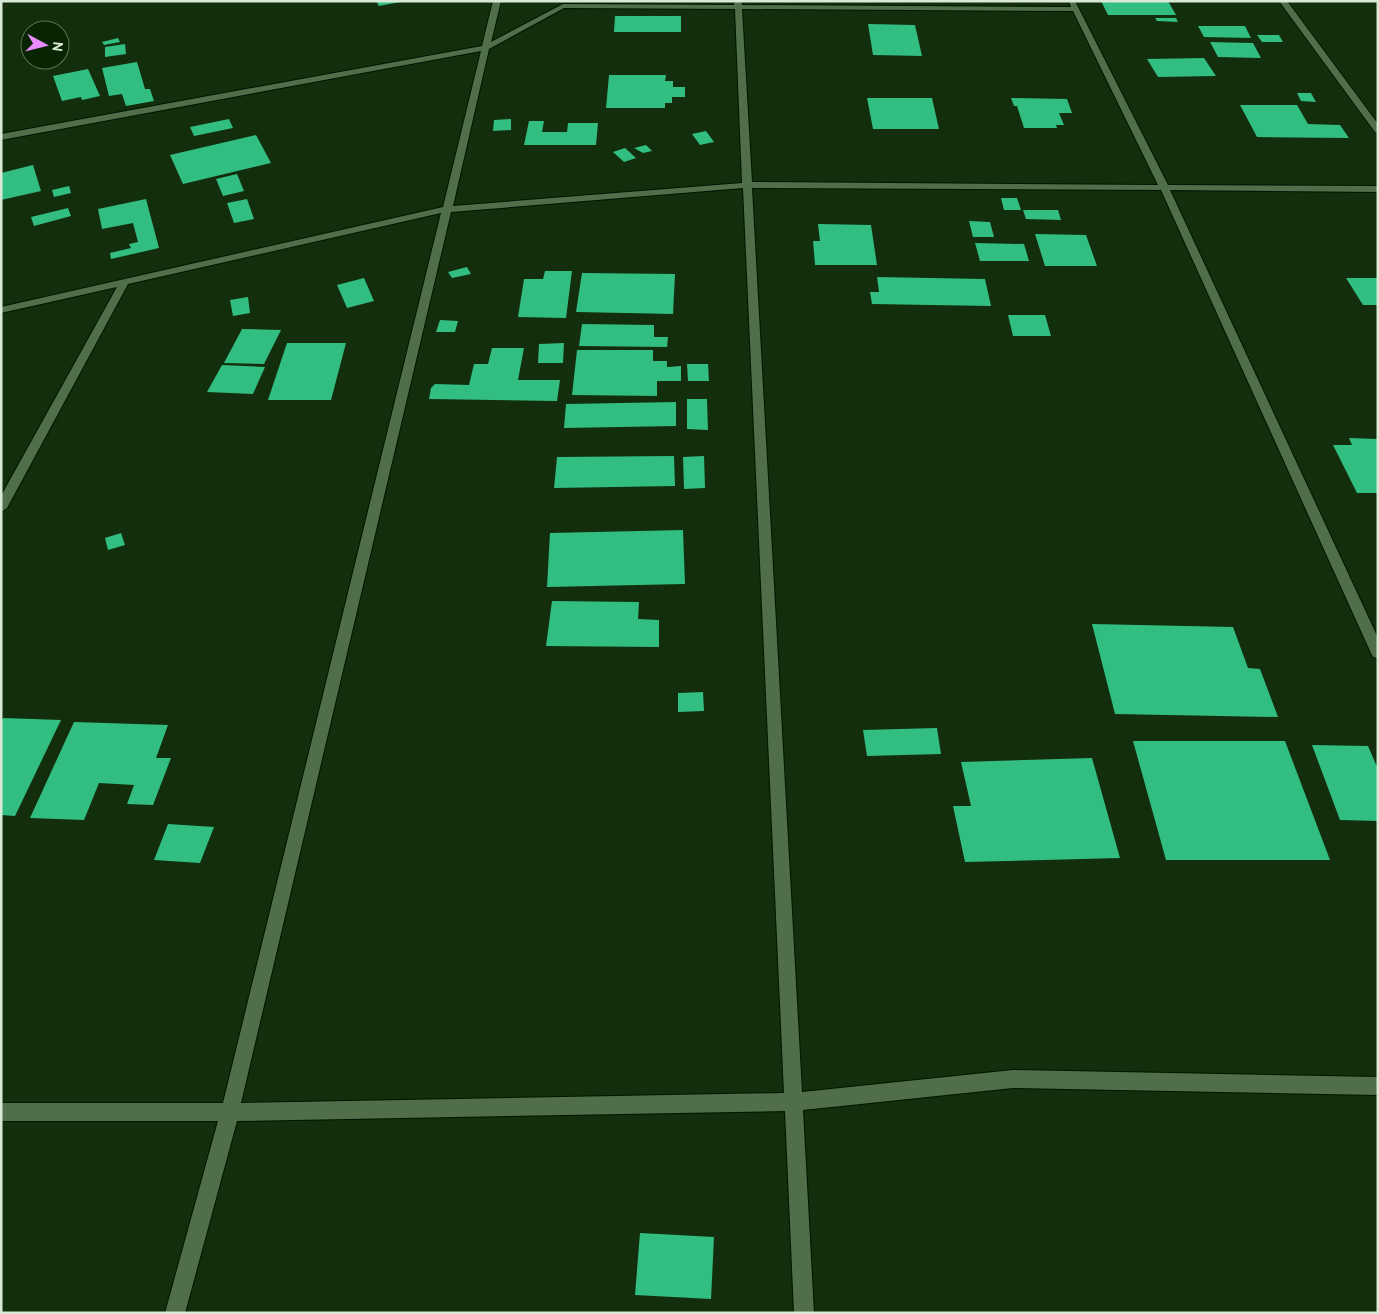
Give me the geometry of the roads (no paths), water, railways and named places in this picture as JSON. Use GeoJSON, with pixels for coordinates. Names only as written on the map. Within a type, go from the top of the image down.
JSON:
{"type":"FeatureCollection","features":[{"type":"Feature","properties":{"kind":"street"},"geometry":{"type":"LineString","coordinates":[[175,1313],[230,1112],[488,47],[497,1]]}},
{"type":"Feature","properties":{"kind":"street"},"geometry":{"type":"LineString","coordinates":[[1283,1],[1378,130]]}},
{"type":"Feature","properties":{"kind":"street"},"geometry":{"type":"LineString","coordinates":[[738,4],[795,1102],[804,1313]]}},
{"type":"Feature","properties":{"kind":"street"},"geometry":{"type":"LineString","coordinates":[[1,137],[488,47],[563,6],[738,4],[1074,5],[1164,188],[1378,653]]}},
{"type":"Feature","properties":{"kind":"street"},"geometry":{"type":"LineString","coordinates":[[1,310],[448,209],[747,185],[1378,189]]}},
{"type":"Feature","properties":{"kind":"street"},"geometry":{"type":"LineString","coordinates":[[1,508],[125,281]]}},
{"type":"Feature","properties":{"kind":"street"},"geometry":{"type":"LineString","coordinates":[[1,1112],[230,1112],[795,1102],[1013,1078],[1378,1086]]}}]}
